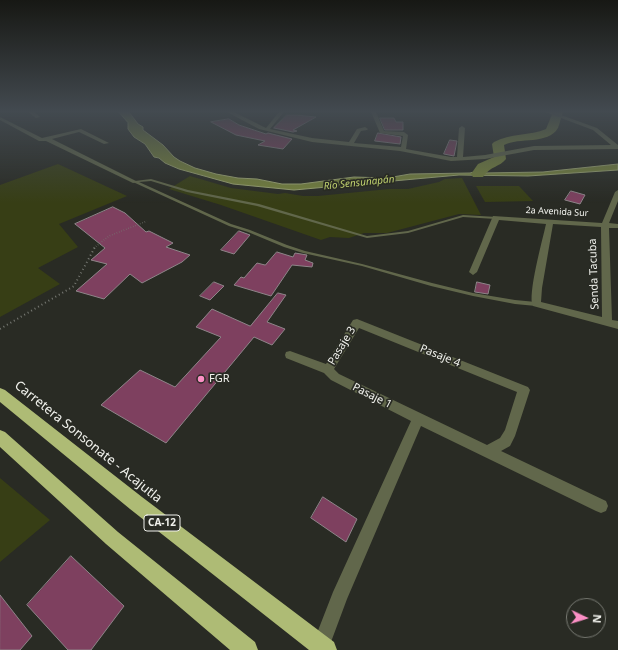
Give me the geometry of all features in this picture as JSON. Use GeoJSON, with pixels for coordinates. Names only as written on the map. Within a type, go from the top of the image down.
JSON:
{"type":"FeatureCollection","features":[{"type":"Feature","properties":{"kind":"highway","name":"Carretera Sonsonate - Acajutla"},"geometry":{"type":"LineString","coordinates":[[0,394],[136,503],[323,648]]}},
{"type":"Feature","properties":{"kind":"highway"},"geometry":{"type":"LineString","coordinates":[[0,437],[112,538],[247,650]]}},
{"type":"Feature","properties":{"kind":"street"},"geometry":{"type":"LineString","coordinates":[[53,142],[135,182]]}},
{"type":"Feature","properties":{"kind":"street"},"geometry":{"type":"LineString","coordinates":[[330,142],[403,150],[460,159],[492,156],[534,148],[617,147]]}},
{"type":"Feature","properties":{"kind":"street"},"geometry":{"type":"LineString","coordinates":[[403,150],[405,142]]}},
{"type":"Feature","properties":{"kind":"street"},"geometry":{"type":"LineString","coordinates":[[460,159],[461,142]]}},
{"type":"Feature","properties":{"kind":"street"},"geometry":{"type":"LineString","coordinates":[[605,225],[618,192]]}},
{"type":"Feature","properties":{"kind":"street"},"geometry":{"type":"LineString","coordinates":[[473,272],[496,218]]}},
{"type":"Feature","properties":{"kind":"street","name":"2a Avenida Sur"},"geometry":{"type":"LineString","coordinates":[[496,218],[618,226]]}},
{"type":"Feature","properties":{"kind":"street"},"geometry":{"type":"LineString","coordinates":[[550,222],[536,304],[618,325]]}},
{"type":"Feature","properties":{"kind":"street","name":"Senda Tacuba"},"geometry":{"type":"LineString","coordinates":[[605,225],[607,323]]}},
{"type":"Feature","properties":{"kind":"street","name":"Pasaje 3"},"geometry":{"type":"LineString","coordinates":[[328,370],[357,323]]}},
{"type":"Feature","properties":{"kind":"street","name":"Pasaje 4"},"geometry":{"type":"LineString","coordinates":[[357,323],[524,390],[511,432],[505,442],[488,450]]}},
{"type":"Feature","properties":{"kind":"street","name":"Pasaje 1"},"geometry":{"type":"LineString","coordinates":[[290,355],[328,370],[336,377],[418,420],[488,450],[601,506]]}},
{"type":"Feature","properties":{"kind":"street"},"geometry":{"type":"LineString","coordinates":[[323,648],[339,598],[418,420]]}},
{"type":"Feature","properties":{"kind":"lane"},"geometry":{"type":"LineString","coordinates":[[135,182],[151,180],[187,190],[258,205],[327,224],[367,237],[408,232],[463,216],[496,218]]}},
{"type":"Feature","properties":{"kind":"lane"},"geometry":{"type":"LineString","coordinates":[[135,182],[230,225],[246,229],[304,252],[340,259],[431,284],[512,303],[536,304]]}},
{"type":"Feature","properties":{"kind":"path"},"geometry":{"type":"LineString","coordinates":[[0,329],[74,286],[91,252],[104,239],[147,222]]}},
{"type":"Feature","properties":{"kind":"shaded area"},"geometry":{"type":"Polygon","coordinates":[[[58,164],[127,196],[59,224],[78,247],[38,268],[60,284],[0,317],[0,185],[58,164]]]}},
{"type":"Feature","properties":{"kind":"shaded area"},"geometry":{"type":"Polygon","coordinates":[[[190,176],[231,188],[303,196],[318,196],[389,189],[408,189],[439,182],[445,179],[462,178],[481,215],[459,214],[387,233],[364,233],[349,238],[330,237],[321,240],[221,205],[169,189],[190,176]]]}},
{"type":"Feature","properties":{"kind":"shaded area"},"geometry":{"type":"Polygon","coordinates":[[[476,186],[519,186],[533,201],[485,202],[476,186]]]}},
{"type":"Feature","properties":{"kind":"shaded area"},"geometry":{"type":"Polygon","coordinates":[[[0,478],[50,520],[0,562],[0,478]]]}},
{"type":"Feature","properties":{"kind":"water","name":"Río Sensunapán"},"geometry":{"type":"Polygon","coordinates":[[[142,142],[159,142],[174,157],[195,168],[216,174],[282,184],[301,184],[354,177],[387,178],[410,174],[470,173],[478,171],[483,164],[494,162],[483,173],[543,172],[618,164],[618,170],[528,176],[459,175],[294,190],[233,184],[179,169],[165,163],[159,158],[154,157],[142,142]]]}},
{"type":"Feature","properties":{"kind":"building"},"geometry":{"type":"Polygon","coordinates":[[[263,142],[289,142],[283,149],[258,145],[263,142]]]}},
{"type":"Feature","properties":{"kind":"building"},"geometry":{"type":"Polygon","coordinates":[[[386,142],[400,142],[400,144],[386,142]]]}},
{"type":"Feature","properties":{"kind":"building"},"geometry":{"type":"Polygon","coordinates":[[[449,142],[457,142],[454,156],[444,154],[449,142]]]}},
{"type":"Feature","properties":{"kind":"building"},"geometry":{"type":"Polygon","coordinates":[[[571,191],[585,195],[580,204],[565,200],[571,191]]]}},
{"type":"Feature","properties":{"kind":"building"},"geometry":{"type":"Polygon","coordinates":[[[113,207],[125,213],[146,232],[149,231],[173,243],[166,247],[190,255],[182,262],[142,283],[130,274],[104,299],[76,291],[107,264],[91,260],[105,248],[75,224],[113,207]]]}},
{"type":"Feature","properties":{"kind":"building"},"geometry":{"type":"Polygon","coordinates":[[[239,231],[250,235],[234,254],[221,250],[239,231]]]}},
{"type":"Feature","properties":{"kind":"building"},"geometry":{"type":"Polygon","coordinates":[[[277,252],[293,257],[295,253],[307,255],[305,260],[313,263],[312,267],[292,265],[271,296],[234,285],[241,277],[244,278],[257,263],[265,265],[277,252]]]}},
{"type":"Feature","properties":{"kind":"building"},"geometry":{"type":"Polygon","coordinates":[[[214,282],[224,286],[210,300],[200,296],[214,282]]]}},
{"type":"Feature","properties":{"kind":"building"},"geometry":{"type":"Polygon","coordinates":[[[477,282],[490,285],[488,294],[475,292],[477,282]]]}},
{"type":"Feature","properties":{"kind":"building","name":"FGR"},"geometry":{"type":"Polygon","coordinates":[[[278,293],[286,295],[267,322],[285,329],[272,345],[254,337],[166,443],[101,405],[140,370],[175,387],[221,337],[196,327],[212,309],[250,326],[278,293]]]}},
{"type":"Feature","properties":{"kind":"building"},"geometry":{"type":"Polygon","coordinates":[[[323,497],[357,519],[346,542],[311,518],[323,497]]]}},
{"type":"Feature","properties":{"kind":"building"},"geometry":{"type":"Polygon","coordinates":[[[71,556],[124,606],[91,650],[68,650],[27,605],[71,556]]]}},
{"type":"Feature","properties":{"kind":"building"},"geometry":{"type":"Polygon","coordinates":[[[0,595],[32,636],[20,650],[0,650],[0,595]]]}},
{"type":"Feature","properties":{"kind":"waterway"},"geometry":{"type":"LineString","coordinates":[[478,174],[483,167],[500,159],[498,144],[501,142]]}},
{"type":"Feature","properties":{"kind":"place","name":"FGR"},"geometry":{"type":"Point","coordinates":[201,379]}}]}
